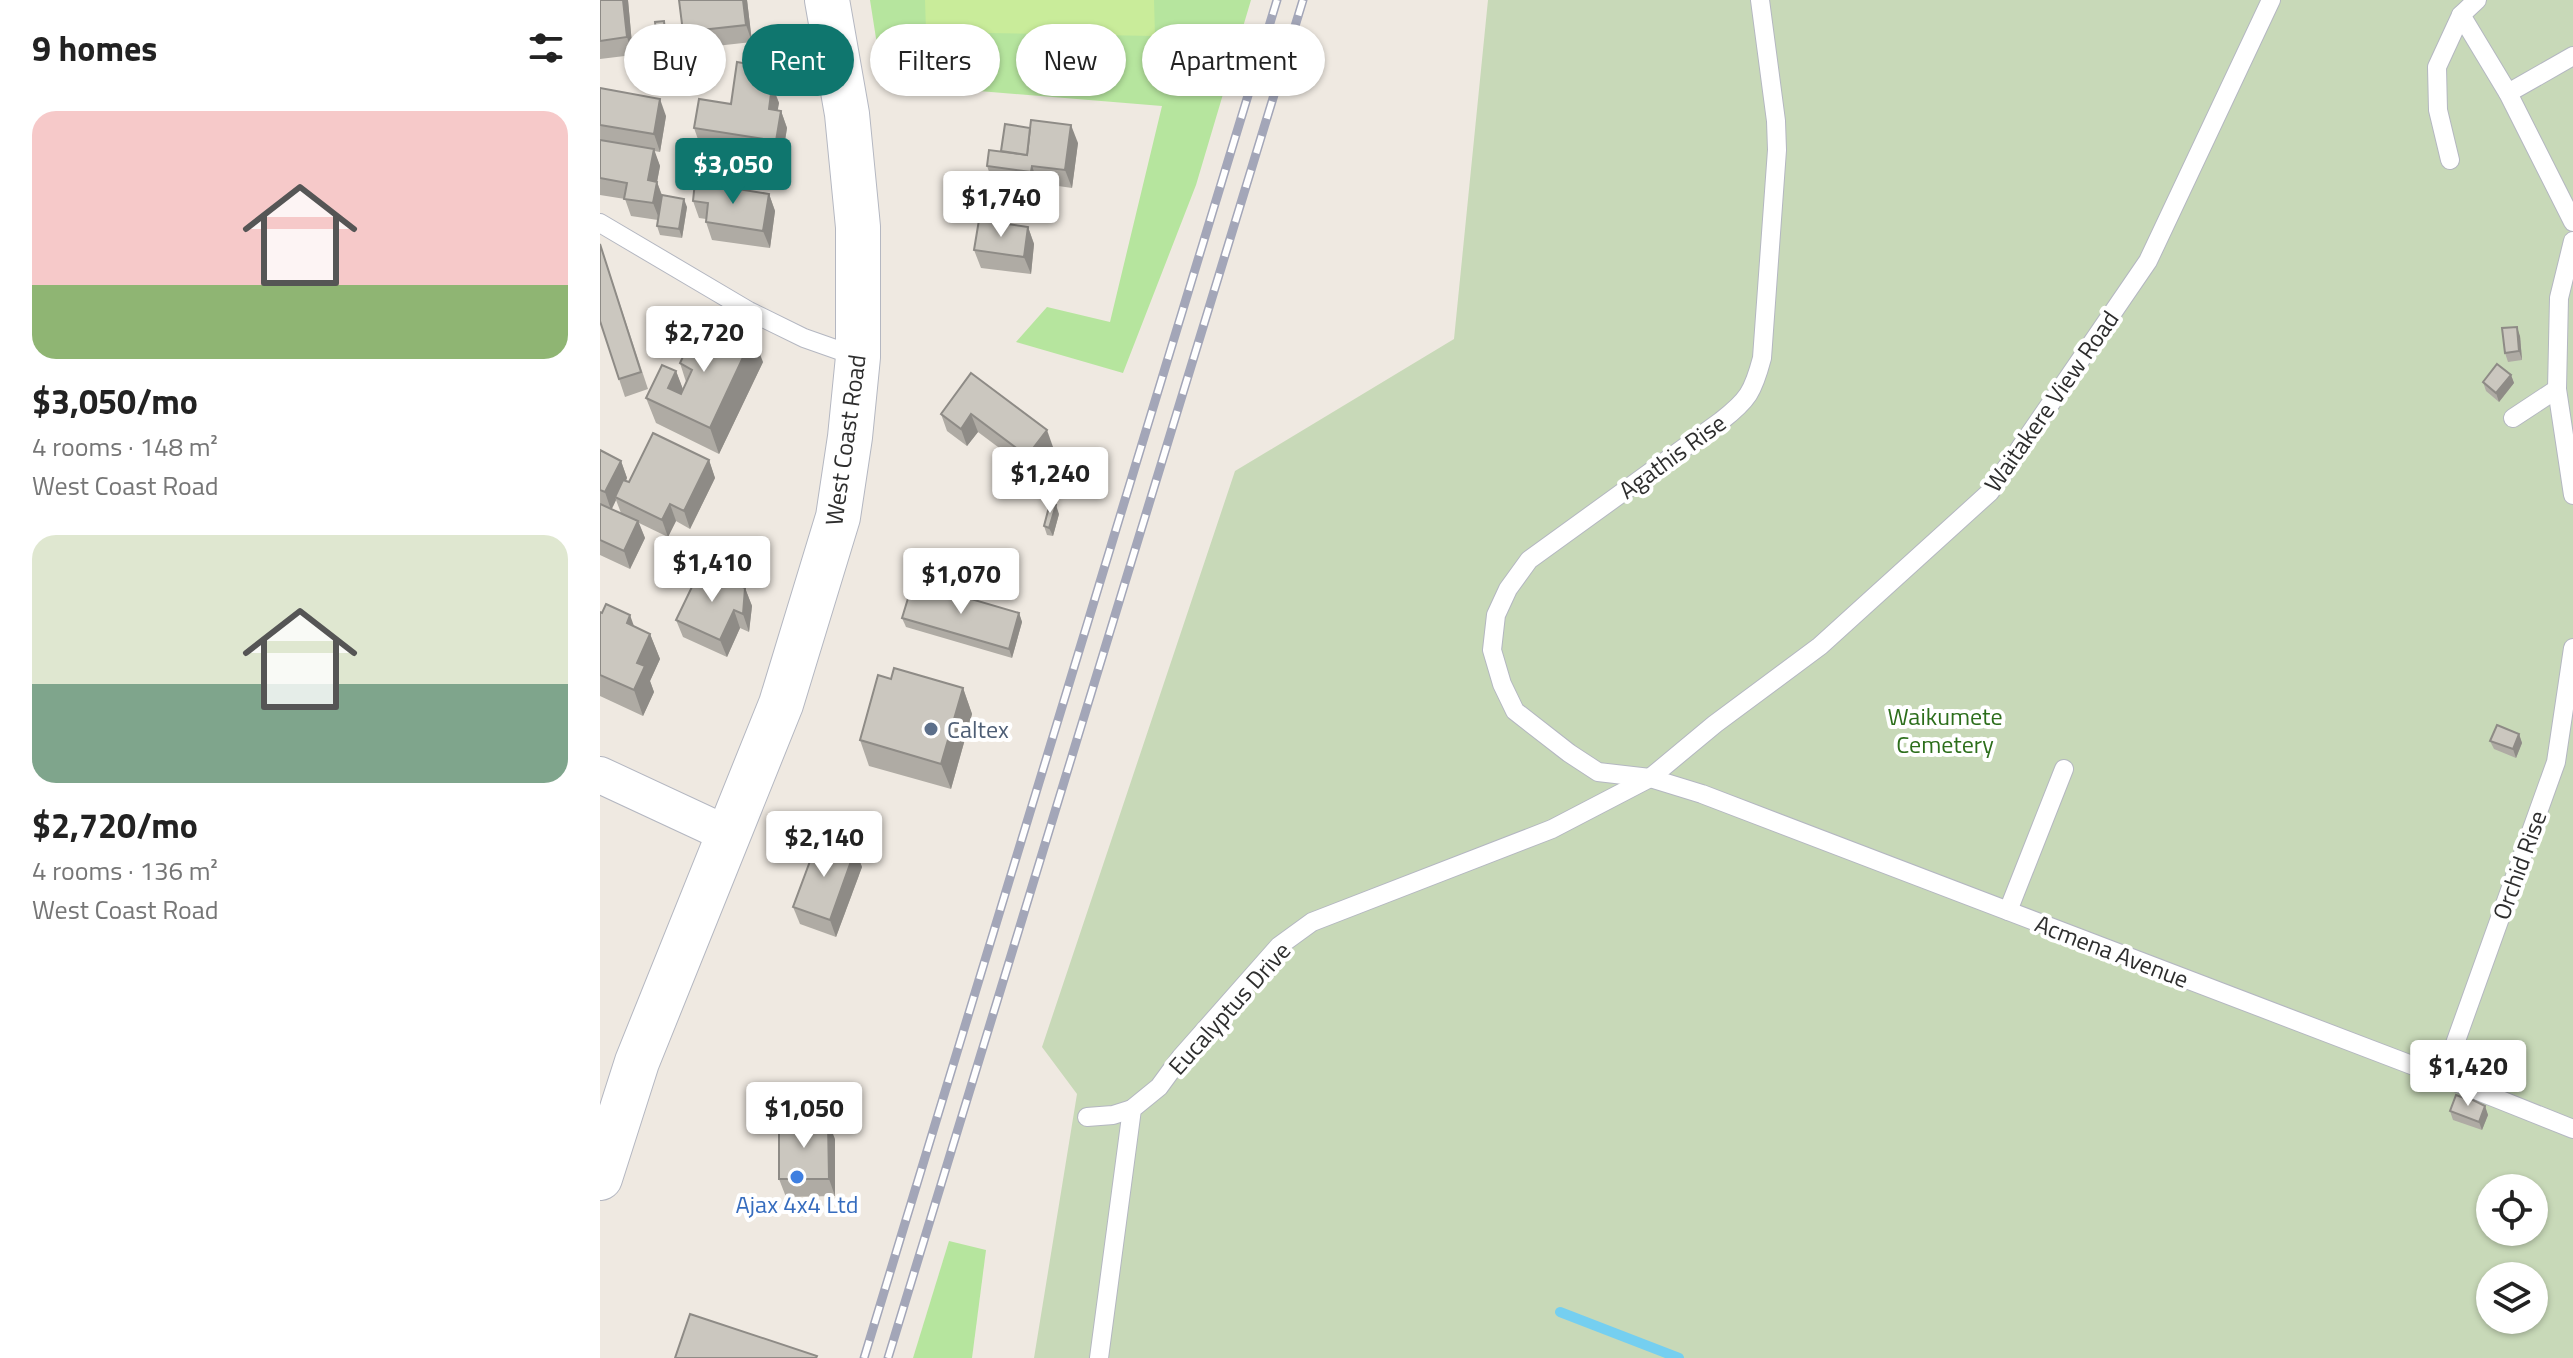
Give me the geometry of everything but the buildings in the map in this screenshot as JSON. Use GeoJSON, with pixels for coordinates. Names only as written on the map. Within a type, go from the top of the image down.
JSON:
{"type":"FeatureCollection","features":[{"type":"Feature","properties":{"kind":"main road","name":"West Coast Road"},"geometry":{"type":"LineString","coordinates":[[600,1178],[606,1131],[637,1062],[781,704],[838,517],[858,357],[858,227],[847,114],[827,0]]}},
{"type":"Feature","properties":{"kind":"street"},"geometry":{"type":"LineString","coordinates":[[600,775],[729,835]]}},
{"type":"Feature","properties":{"kind":"lane","name":"Agathis Rise"},"geometry":{"type":"LineString","coordinates":[[1650,778],[1598,772],[1515,711],[1502,684],[1492,650],[1496,615],[1508,589],[1529,560],[1562,533],[1721,421],[1744,402],[1756,381],[1762,358],[1777,150],[1760,0]]}},
{"type":"Feature","properties":{"kind":"lane","name":"Waitakere View Road"},"geometry":{"type":"LineString","coordinates":[[1650,778],[1715,724],[1820,646],[1990,492],[2148,261],[2271,0]]}},
{"type":"Feature","properties":{"kind":"lane"},"geometry":{"type":"LineString","coordinates":[[2450,160],[2438,110],[2437,67],[2461,15],[2477,0]]}},
{"type":"Feature","properties":{"kind":"lane"},"geometry":{"type":"LineString","coordinates":[[2461,15],[2508,93],[2573,222]]}},
{"type":"Feature","properties":{"kind":"lane"},"geometry":{"type":"LineString","coordinates":[[2508,93],[2573,56]]}},
{"type":"Feature","properties":{"kind":"lane"},"geometry":{"type":"LineString","coordinates":[[600,223],[749,311],[804,338],[858,357]]}},
{"type":"Feature","properties":{"kind":"lane"},"geometry":{"type":"LineString","coordinates":[[2573,241],[2559,298],[2557,389],[2573,495]]}},
{"type":"Feature","properties":{"kind":"lane"},"geometry":{"type":"LineString","coordinates":[[2513,418],[2557,389]]}},
{"type":"Feature","properties":{"kind":"lane","name":"Orchid Rise"},"geometry":{"type":"LineString","coordinates":[[2443,1077],[2564,764],[2573,648]]}},
{"type":"Feature","properties":{"kind":"lane"},"geometry":{"type":"LineString","coordinates":[[2008,911],[2064,769]]}},
{"type":"Feature","properties":{"kind":"lane","name":"Acmena Avenue"},"geometry":{"type":"LineString","coordinates":[[1650,778],[1812,835],[2573,1129]]}},
{"type":"Feature","properties":{"kind":"lane","name":"Eucalyptus Drive"},"geometry":{"type":"LineString","coordinates":[[1132,1109],[1159,1087],[1181,1057],[1279,946],[1312,922],[1552,829],[1650,778]]}},
{"type":"Feature","properties":{"kind":"lane"},"geometry":{"type":"LineString","coordinates":[[1087,1117],[1113,1115],[1132,1109],[1099,1358]]}},
{"type":"Feature","properties":{"kind":"green space"},"geometry":{"type":"Polygon","coordinates":[[[870,0],[1251,0],[1244,24],[1142,24],[1142,96],[1222,96],[1196,185],[1123,373],[1016,342],[1047,307],[1110,322],[1162,106],[1041,96],[1126,96],[1126,24],[1016,24],[1016,94],[1000,93],[1000,24],[874,24],[870,0]]]}},
{"type":"Feature","properties":{"kind":"green space"},"geometry":{"type":"Polygon","coordinates":[[[925,0],[1154,0],[1155,24],[1142,24],[1142,36],[1126,35],[1126,24],[1016,24],[1016,34],[1000,33],[1000,24],[926,24],[925,0]]]}},
{"type":"Feature","properties":{"kind":"green space","name":"Waikumete Cemetery"},"geometry":{"type":"Polygon","coordinates":[[[1488,0],[2573,0],[2573,1358],[1034,1358],[1077,1094],[1042,1047],[1235,471],[1454,339],[1488,0]]]}},
{"type":"Feature","properties":{"kind":"green space"},"geometry":{"type":"Polygon","coordinates":[[[949,1241],[986,1250],[972,1358],[913,1358],[949,1241]]]}},
{"type":"Feature","properties":{"kind":"waterway"},"geometry":{"type":"LineString","coordinates":[[1560,1312],[1679,1358]]}},
{"type":"Feature","properties":{"kind":"railway"},"geometry":{"type":"LineString","coordinates":[[864,1358],[1277,0]]}},
{"type":"Feature","properties":{"kind":"railway"},"geometry":{"type":"LineString","coordinates":[[888,1358],[1303,0]]}},
{"type":"Feature","properties":{"kind":"place","name":"Caltex"},"geometry":{"type":"Point","coordinates":[931,729]}},
{"type":"Feature","properties":{"kind":"place","name":"Ajax 4x4 Ltd"},"geometry":{"type":"Point","coordinates":[797,1177]}}]}
